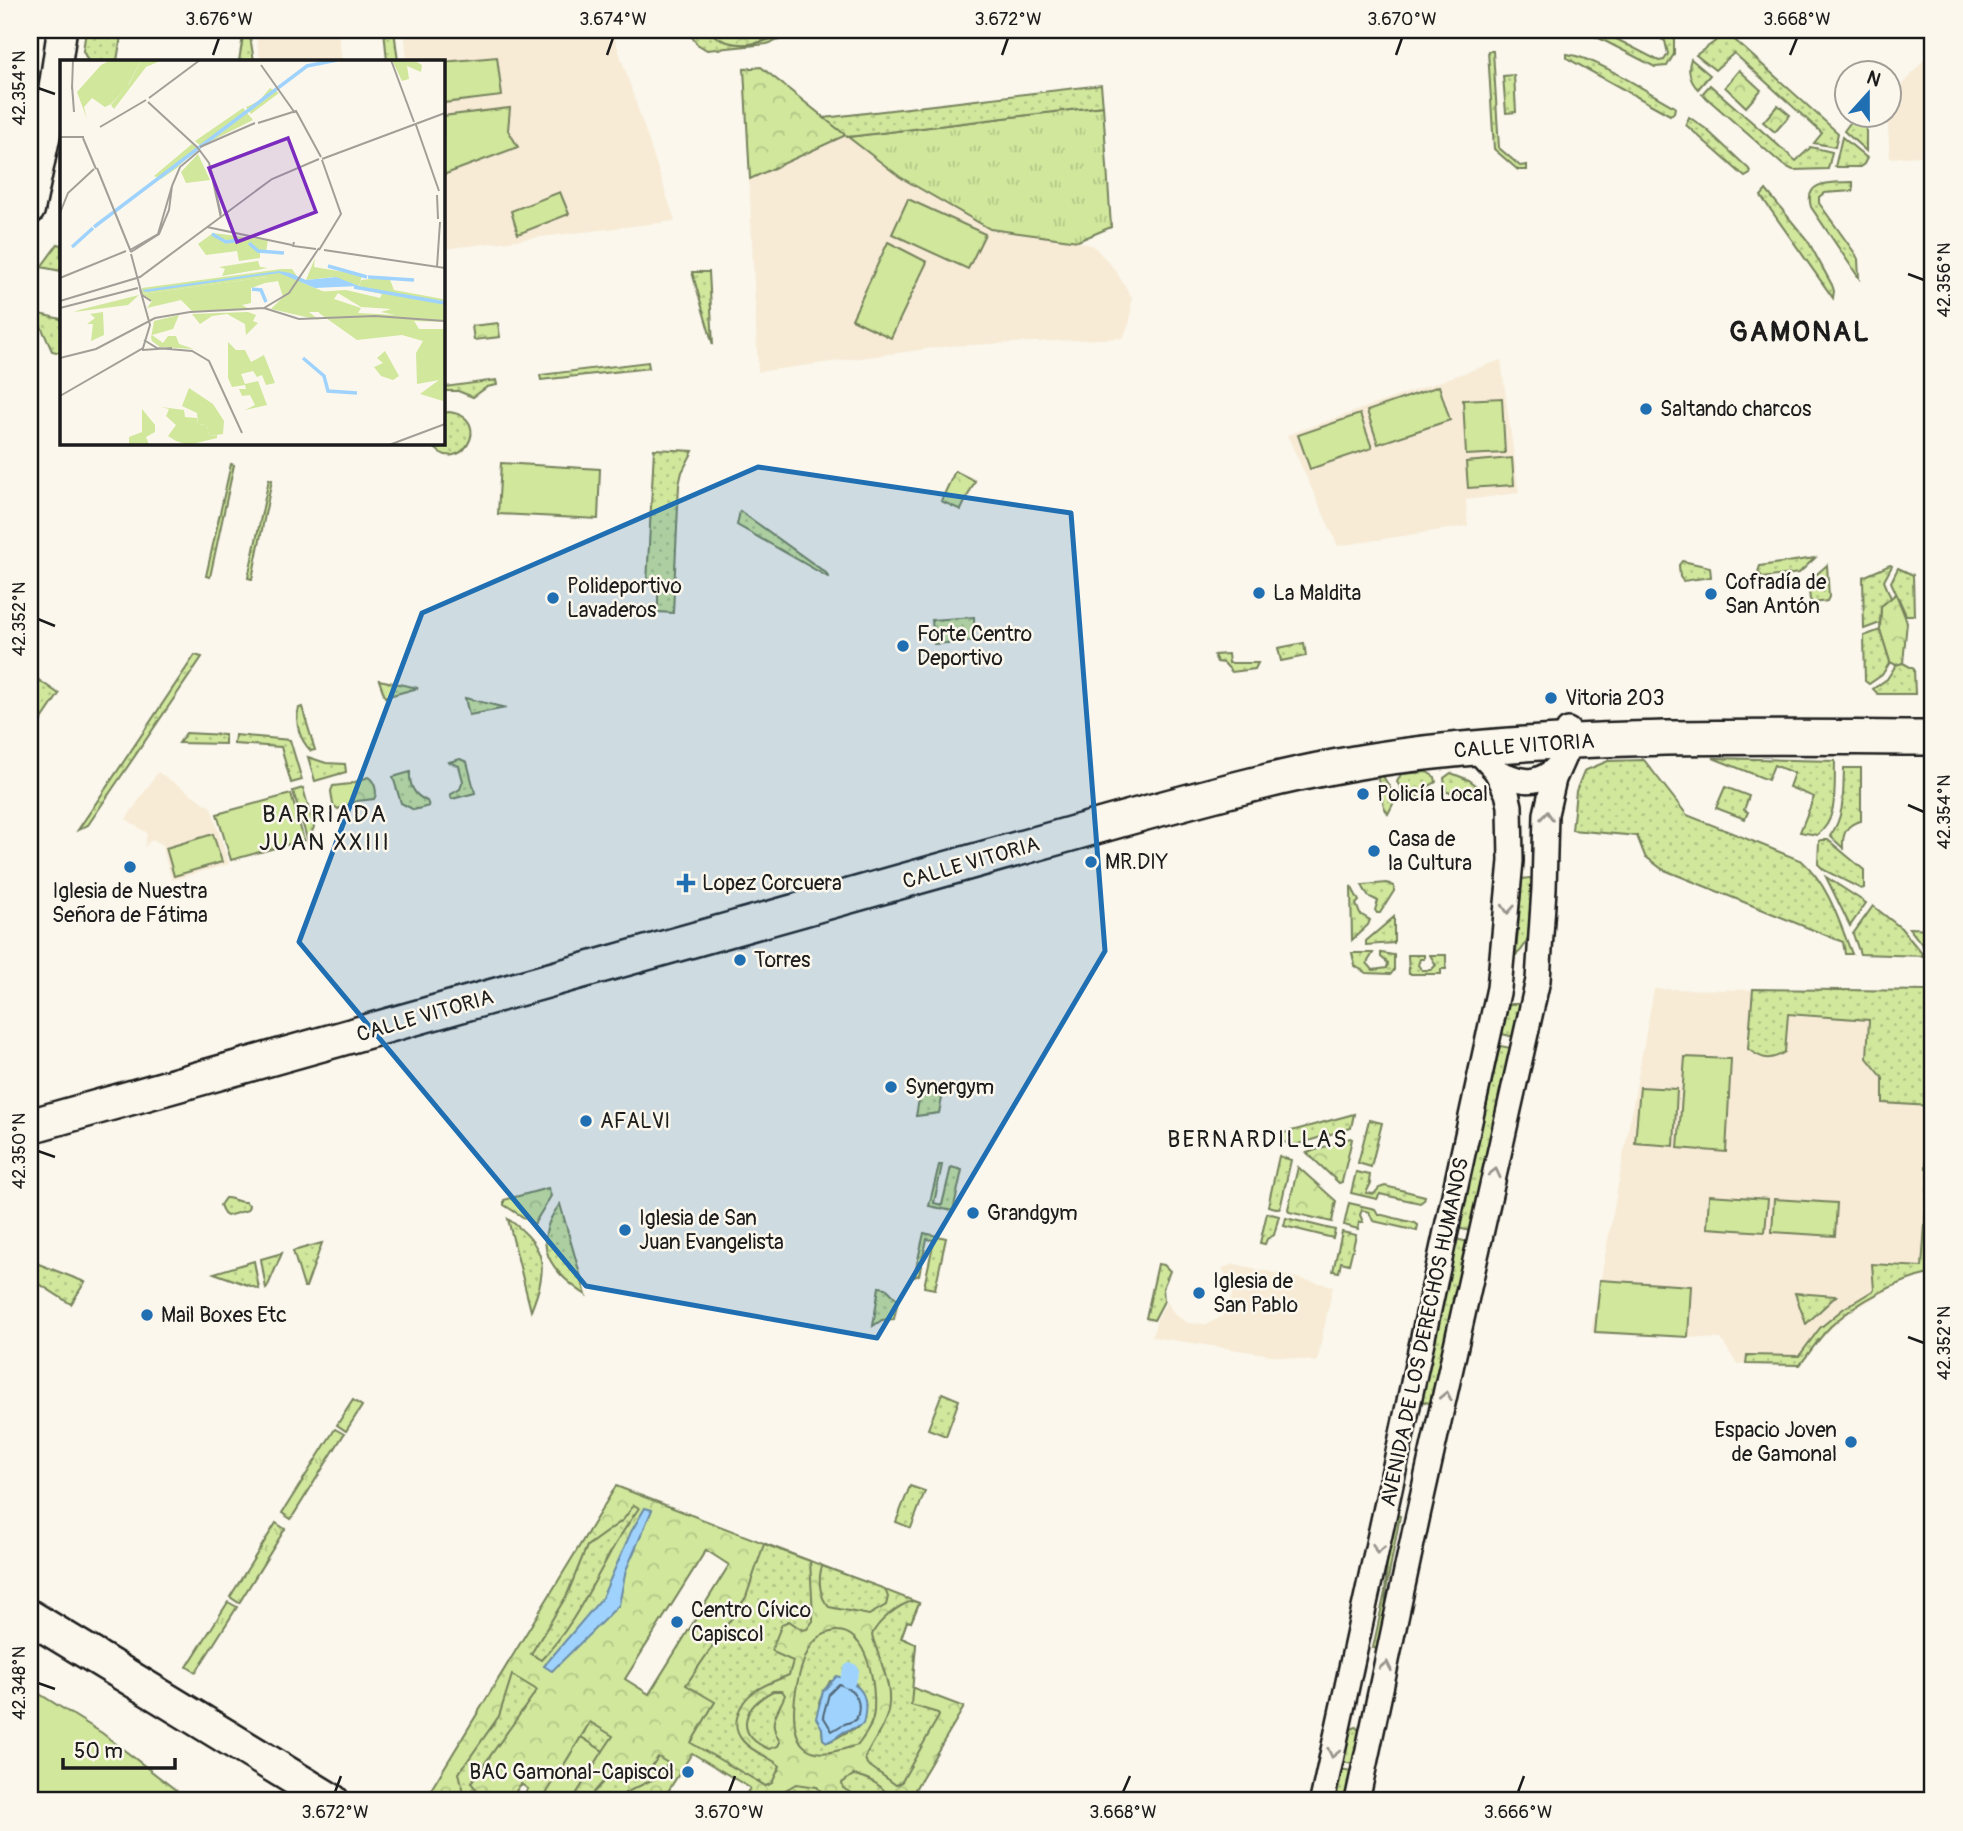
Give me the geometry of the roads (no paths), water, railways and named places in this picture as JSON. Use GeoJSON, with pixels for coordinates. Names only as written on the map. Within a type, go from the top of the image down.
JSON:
{"type":"FeatureCollection","features":[{"type":"Feature","properties":{"kind":"highway","name":"CALLE VITORIA"},"geometry":{"type":"LineString","coordinates":[[30,1126],[1186,802],[1323,769],[1389,758],[1486,760],[1565,744],[1746,719],[1933,719]]}},
{"type":"Feature","properties":{"kind":"highway","name":"CALLE VITORIA"},"geometry":{"type":"LineString","coordinates":[[30,1109],[1228,775],[1343,750],[1505,729],[1565,744],[1678,739],[1933,738]]}},
{"type":"Feature","properties":{"kind":"highway"},"geometry":{"type":"LineString","coordinates":[[30,1617],[332,1801]]}},
{"type":"Feature","properties":{"kind":"highway"},"geometry":{"type":"LineString","coordinates":[[30,1634],[304,1801]]}},
{"type":"Feature","properties":{"kind":"main road"},"geometry":{"type":"LineString","coordinates":[[30,210],[49,119],[62,30]]}},
{"type":"Feature","properties":{"kind":"street","name":"AVENIDA DE LOS DERECHOS HUMANOS"},"geometry":{"type":"LineString","coordinates":[[1357,1801],[1418,1515],[1531,1018],[1538,980],[1546,814],[1549,793],[1565,744]]}},
{"type":"Feature","properties":{"kind":"street","name":"AVENIDA DE LOS DERECHOS HUMANOS"},"geometry":{"type":"LineString","coordinates":[[1322,1801],[1492,1028],[1503,964],[1511,861],[1510,806],[1507,793],[1486,760]]}},
{"type":"Feature","properties":{"kind":"street"},"geometry":{"type":"LineString","coordinates":[[1511,861],[1545,862]]}},
{"type":"Feature","properties":{"kind":"water"},"geometry":{"type":"Polygon","coordinates":[[[645,1508],[652,1510],[626,1570],[619,1605],[552,1671],[544,1666],[602,1598],[631,1532],[645,1508]]]}},
{"type":"Feature","properties":{"kind":"water"},"geometry":{"type":"Polygon","coordinates":[[[837,1676],[853,1683],[862,1693],[866,1706],[865,1714],[863,1724],[827,1742],[823,1739],[822,1728],[816,1718],[823,1691],[837,1676]]]}},
{"type":"Feature","properties":{"kind":"waterway"},"geometry":{"type":"LineString","coordinates":[[848,1680],[851,1671]]}},
{"type":"Feature","properties":{"kind":"place","name":"Saltando charcos"},"geometry":{"type":"Point","coordinates":[1646,409]}},
{"type":"Feature","properties":{"kind":"place","name":"La Maldita"},"geometry":{"type":"Point","coordinates":[1259,593]}},
{"type":"Feature","properties":{"kind":"place","name":"Cofradía de San Antón"},"geometry":{"type":"Point","coordinates":[1711,594]}},
{"type":"Feature","properties":{"kind":"place","name":"Polideportivo Lavaderos"},"geometry":{"type":"Point","coordinates":[553,598]}},
{"type":"Feature","properties":{"kind":"place","name":"Forte Centro Deportivo"},"geometry":{"type":"Point","coordinates":[903,646]}},
{"type":"Feature","properties":{"kind":"place","name":"Vitoria 203"},"geometry":{"type":"Point","coordinates":[1551,698]}},
{"type":"Feature","properties":{"kind":"place","name":"Policía Local"},"geometry":{"type":"Point","coordinates":[1363,794]}},
{"type":"Feature","properties":{"kind":"place","name":"Casa de la Cultura"},"geometry":{"type":"Point","coordinates":[1374,851]}},
{"type":"Feature","properties":{"kind":"place","name":"MR.DIY"},"geometry":{"type":"Point","coordinates":[1091,862]}},
{"type":"Feature","properties":{"kind":"place","name":"Iglesia de Nuestra Señora de Fátima"},"geometry":{"type":"Point","coordinates":[130,867]}},
{"type":"Feature","properties":{"kind":"place","name":"Lopez Corcuera"},"geometry":{"type":"Point","coordinates":[686,883]}},
{"type":"Feature","properties":{"kind":"place","name":"Torres"},"geometry":{"type":"Point","coordinates":[740,960]}},
{"type":"Feature","properties":{"kind":"place","name":"Synergym"},"geometry":{"type":"Point","coordinates":[891,1087]}},
{"type":"Feature","properties":{"kind":"place","name":"AFALVI"},"geometry":{"type":"Point","coordinates":[586,1121]}},
{"type":"Feature","properties":{"kind":"place","name":"Grandgym"},"geometry":{"type":"Point","coordinates":[973,1213]}},
{"type":"Feature","properties":{"kind":"place","name":"Iglesia de San Juan Evangelista"},"geometry":{"type":"Point","coordinates":[625,1230]}},
{"type":"Feature","properties":{"kind":"place","name":"Iglesia de San Pablo"},"geometry":{"type":"Point","coordinates":[1199,1293]}},
{"type":"Feature","properties":{"kind":"place","name":"Mail Boxes Etc"},"geometry":{"type":"Point","coordinates":[147,1315]}},
{"type":"Feature","properties":{"kind":"place","name":"Espacio Joven de Gamonal"},"geometry":{"type":"Point","coordinates":[1851,1442]}},
{"type":"Feature","properties":{"kind":"place","name":"Centro Cívico Capiscol"},"geometry":{"type":"Point","coordinates":[677,1622]}},
{"type":"Feature","properties":{"kind":"place","name":"BAC Gamonal-Capiscol"},"geometry":{"type":"Point","coordinates":[688,1772]}},
{"type":"Feature","properties":{"kind":"district","name":"GAMONAL"},"geometry":{"type":"Point","coordinates":[1800,332]}},
{"type":"Feature","properties":{"kind":"district","name":"BARRIADA JUAN XXIII"},"geometry":{"type":"Point","coordinates":[325,828]}},
{"type":"Feature","properties":{"kind":"district","name":"BERNARDILLAS"},"geometry":{"type":"Point","coordinates":[1258,1139]}}]}
